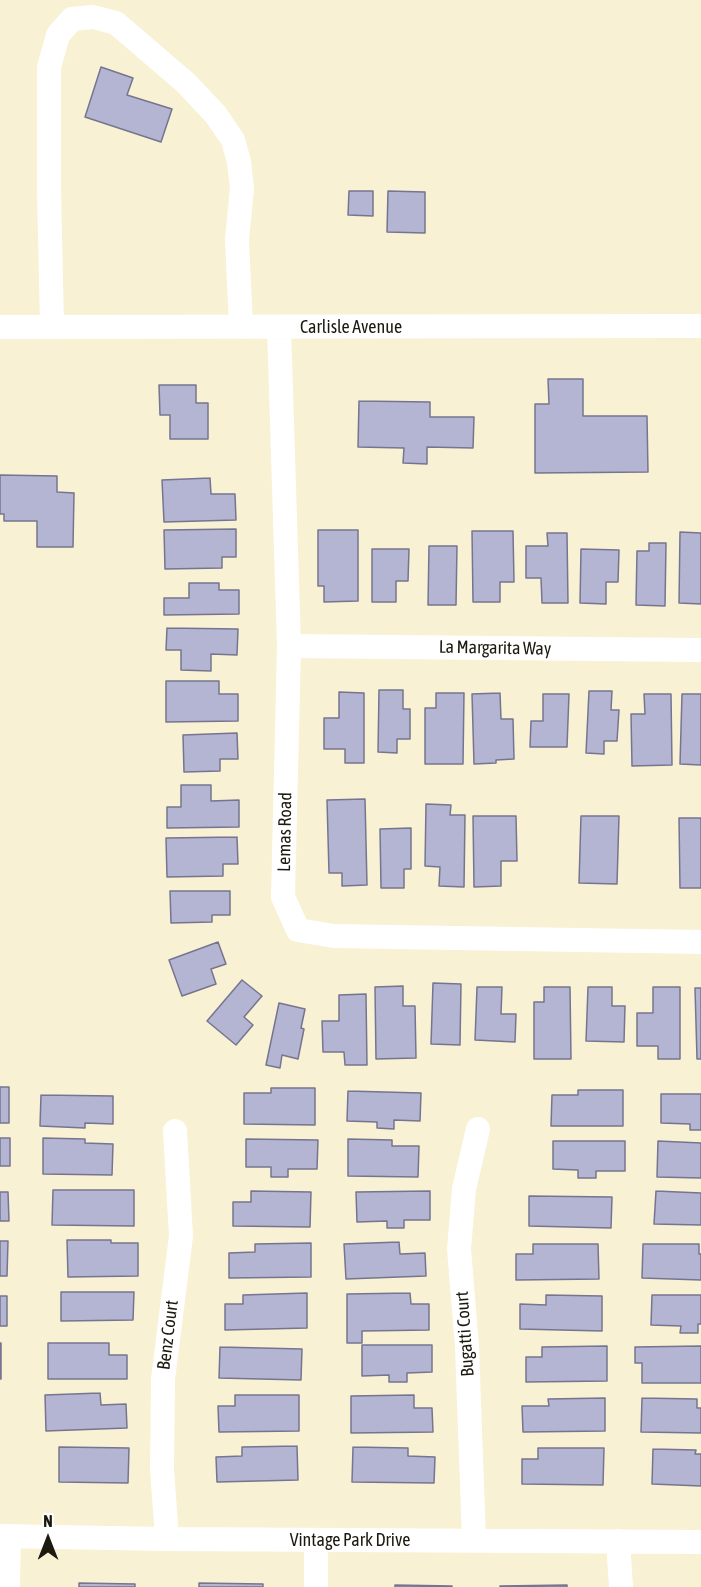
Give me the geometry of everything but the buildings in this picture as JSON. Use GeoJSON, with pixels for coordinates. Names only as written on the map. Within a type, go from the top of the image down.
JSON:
{"type":"FeatureCollection","features":[{"type":"Feature","properties":{"kind":"street"},"geometry":{"type":"LineString","coordinates":[[52,327],[49,66],[58,35],[72,19],[93,17],[116,23],[186,83],[216,115],[233,140],[240,162],[242,188],[237,239],[242,327]]}},
{"type":"Feature","properties":{"kind":"street","name":"Carlisle Avenue"},"geometry":{"type":"LineString","coordinates":[[0,327],[701,326]]}},
{"type":"Feature","properties":{"kind":"street","name":"Lemas Road"},"geometry":{"type":"LineString","coordinates":[[279,327],[289,646],[283,897],[298,930],[334,936],[701,942]]}},
{"type":"Feature","properties":{"kind":"street","name":"La Margarita Way"},"geometry":{"type":"LineString","coordinates":[[289,646],[701,650]]}},
{"type":"Feature","properties":{"kind":"street","name":"Bugatti Court"},"geometry":{"type":"LineString","coordinates":[[474,1540],[467,1347],[459,1249],[464,1189],[478,1129]]}},
{"type":"Feature","properties":{"kind":"street","name":"Benz Court"},"geometry":{"type":"LineString","coordinates":[[167,1539],[162,1469],[163,1378],[181,1236],[175,1131]]}},
{"type":"Feature","properties":{"kind":"street"},"geometry":{"type":"LineString","coordinates":[[4,1536],[8,1587]]}},
{"type":"Feature","properties":{"kind":"street","name":"Vintage Park Drive"},"geometry":{"type":"LineString","coordinates":[[4,1536],[701,1542]]}},
{"type":"Feature","properties":{"kind":"street"},"geometry":{"type":"LineString","coordinates":[[316,1540],[316,1587]]}},
{"type":"Feature","properties":{"kind":"street"},"geometry":{"type":"LineString","coordinates":[[618,1541],[621,1587]]}}]}
